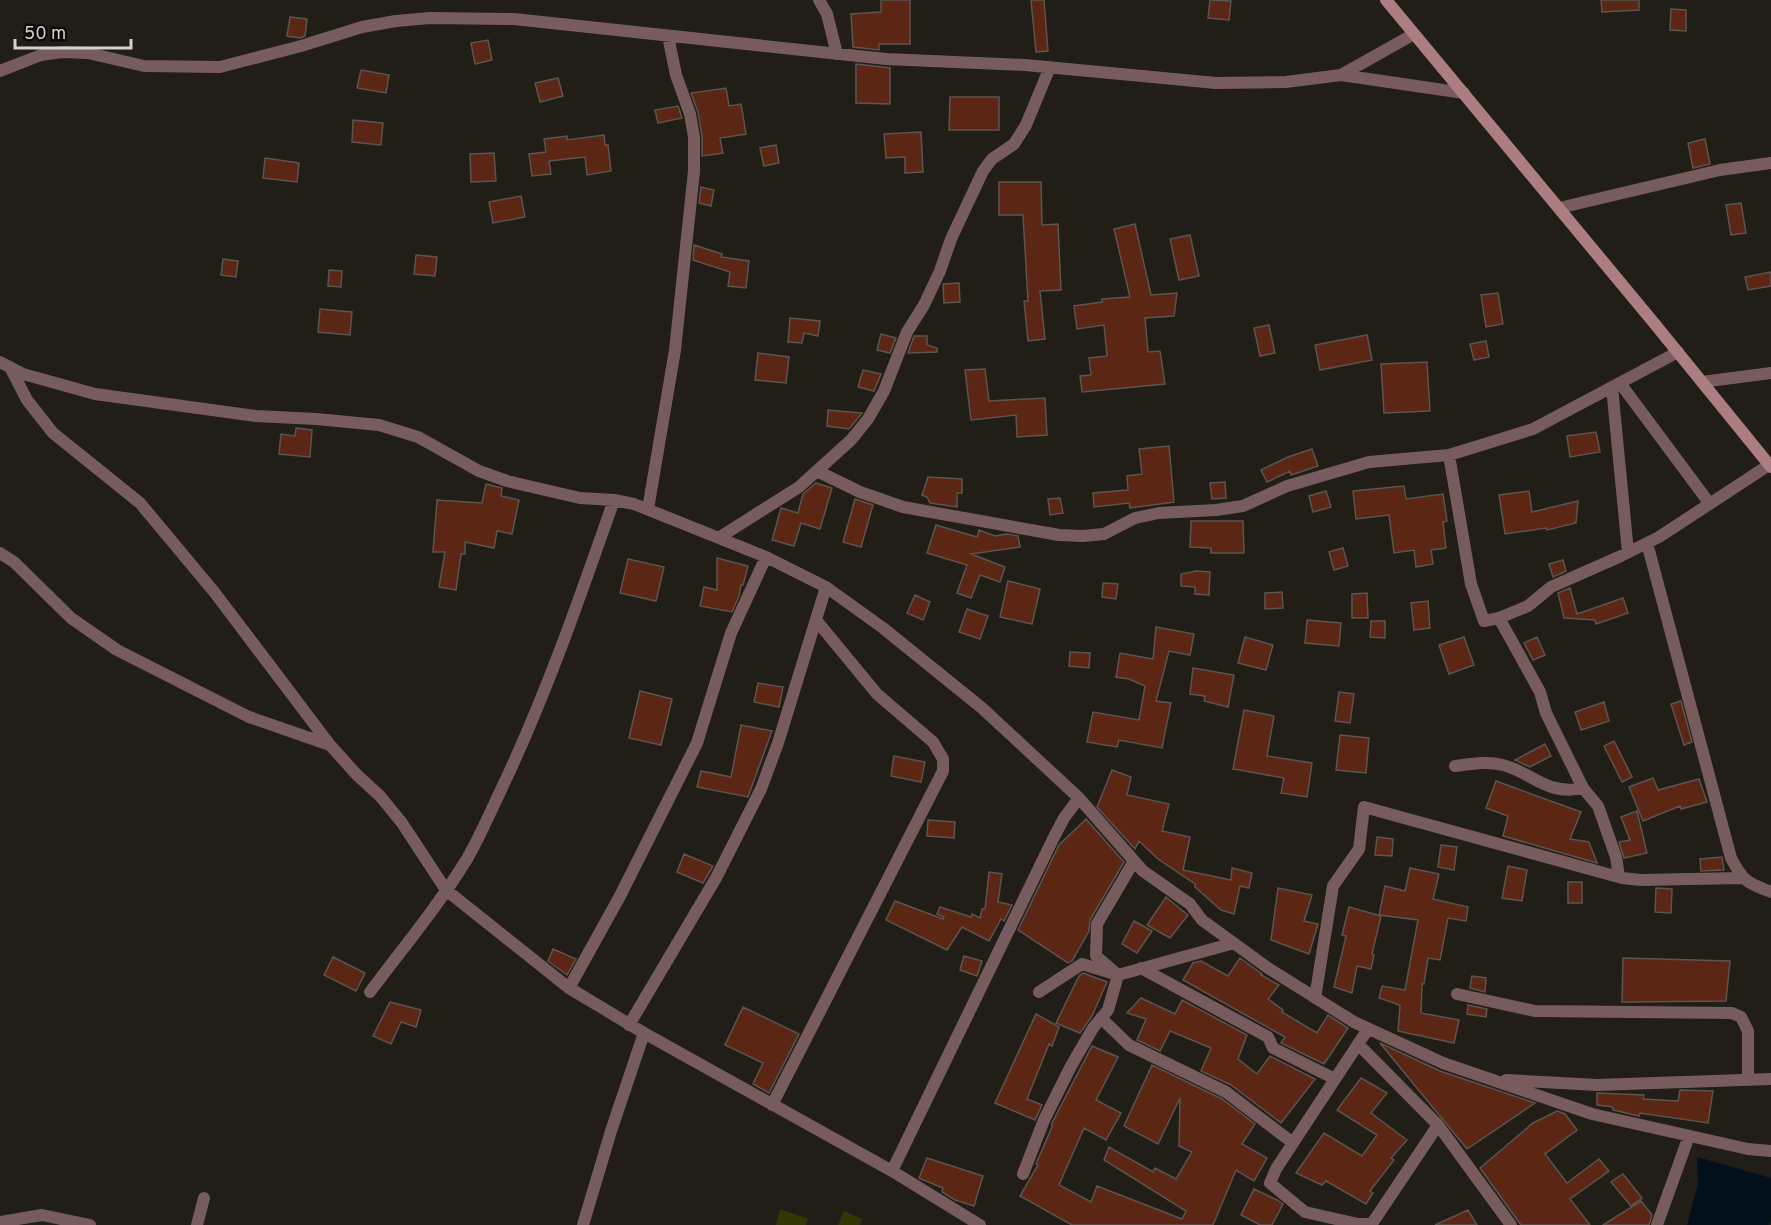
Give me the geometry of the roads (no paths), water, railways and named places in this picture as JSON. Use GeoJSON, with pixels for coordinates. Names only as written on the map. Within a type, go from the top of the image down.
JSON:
{"type":"FeatureCollection","features":[{"type":"Feature","properties":{"kind":"street"},"geometry":{"type":"LineString","coordinates":[[819,0],[827,14],[837,54]]}},
{"type":"Feature","properties":{"kind":"street"},"geometry":{"type":"LineString","coordinates":[[1386,0],[1770,466],[1647,543],[1562,581],[1528,606],[1499,618],[1484,621],[1471,584],[1449,455]]}},
{"type":"Feature","properties":{"kind":"street"},"geometry":{"type":"LineString","coordinates":[[0,71],[41,55],[62,52],[88,53],[144,66],[220,67],[362,27],[396,21],[430,18],[514,19],[886,59],[1050,67],[1216,82],[1286,82],[1341,75],[1464,93]]}},
{"type":"Feature","properties":{"kind":"street"},"geometry":{"type":"LineString","coordinates":[[1341,75],[1414,34]]}},
{"type":"Feature","properties":{"kind":"street"},"geometry":{"type":"LineString","coordinates":[[648,509],[675,350],[694,171],[694,137],[690,114],[676,75],[668,36]]}},
{"type":"Feature","properties":{"kind":"street"},"geometry":{"type":"LineString","coordinates":[[720,537],[799,487],[851,440],[868,419],[884,391],[907,332],[932,288],[951,239],[983,171],[993,159],[1014,144],[1026,125],[1050,67]]}},
{"type":"Feature","properties":{"kind":"street"},"geometry":{"type":"LineString","coordinates":[[1559,208],[1720,170],[1771,163]]}},
{"type":"Feature","properties":{"kind":"street"},"geometry":{"type":"LineString","coordinates":[[817,471],[860,492],[903,507],[1059,535],[1104,534],[1136,518],[1152,514],[1243,506],[1287,486],[1369,462],[1449,455],[1533,429],[1678,352]]}},
{"type":"Feature","properties":{"kind":"street"},"geometry":{"type":"LineString","coordinates":[[5,365],[34,377],[95,394],[256,416],[379,425],[418,437],[479,471],[507,481],[580,498],[614,500],[648,509],[766,557],[826,587],[883,628],[982,708],[1079,798],[1143,871],[1190,904],[1202,920],[1268,968],[1368,1029],[1443,1064],[1592,1114],[1748,1149],[1771,1151]]}},
{"type":"Feature","properties":{"kind":"street"},"geometry":{"type":"LineString","coordinates":[[5,365],[27,400],[53,433],[140,503],[215,593],[330,745],[380,796],[402,823],[446,890],[569,988],[629,1025],[892,1171],[980,1225]]}},
{"type":"Feature","properties":{"kind":"street"},"geometry":{"type":"LineString","coordinates":[[1702,382],[1771,373]]}},
{"type":"Feature","properties":{"kind":"street"},"geometry":{"type":"LineString","coordinates":[[1616,385],[1710,504]]}},
{"type":"Feature","properties":{"kind":"street"},"geometry":{"type":"LineString","coordinates":[[1616,385],[1628,552]]}},
{"type":"Feature","properties":{"kind":"street"},"geometry":{"type":"LineString","coordinates":[[370,992],[468,858],[522,744],[570,624],[614,500]]}},
{"type":"Feature","properties":{"kind":"street"},"geometry":{"type":"LineString","coordinates":[[1647,543],[1731,858],[1742,878],[1754,886],[1771,892]]}},
{"type":"Feature","properties":{"kind":"street"},"geometry":{"type":"LineString","coordinates":[[0,553],[14,562],[71,618],[117,650],[249,717],[330,745]]}},
{"type":"Feature","properties":{"kind":"street"},"geometry":{"type":"LineString","coordinates":[[569,988],[620,896],[697,744],[731,633],[766,557]]}},
{"type":"Feature","properties":{"kind":"street"},"geometry":{"type":"LineString","coordinates":[[629,1025],[716,878],[762,789],[826,587]]}},
{"type":"Feature","properties":{"kind":"street"},"geometry":{"type":"LineString","coordinates":[[1499,618],[1540,692],[1546,713],[1584,788],[1598,806],[1616,857],[1619,877]]}},
{"type":"Feature","properties":{"kind":"street"},"geometry":{"type":"LineString","coordinates":[[772,1105],[943,771],[943,759],[933,742],[877,694],[816,620]]}},
{"type":"Feature","properties":{"kind":"street"},"geometry":{"type":"LineString","coordinates":[[1455,766],[1489,763],[1505,765],[1544,785],[1571,791],[1584,788]]}},
{"type":"Feature","properties":{"kind":"street"},"geometry":{"type":"LineString","coordinates":[[892,1171],[1053,839],[1064,818],[1079,798]]}},
{"type":"Feature","properties":{"kind":"street"},"geometry":{"type":"LineString","coordinates":[[1316,998],[1333,886],[1359,849],[1364,807],[1619,877],[1641,880],[1742,878]]}},
{"type":"Feature","properties":{"kind":"street"},"geometry":{"type":"LineString","coordinates":[[1118,975],[1096,956],[1097,924],[1134,861]]}},
{"type":"Feature","properties":{"kind":"street"},"geometry":{"type":"LineString","coordinates":[[1039,992],[1082,964],[1118,975],[1234,944]]}},
{"type":"Feature","properties":{"kind":"street"},"geometry":{"type":"LineString","coordinates":[[1141,968],[1268,1037],[1274,1048],[1335,1079]]}},
{"type":"Feature","properties":{"kind":"street"},"geometry":{"type":"LineString","coordinates":[[1023,1174],[1044,1120],[1071,1066],[1093,1028],[1108,1010],[1118,975]]}},
{"type":"Feature","properties":{"kind":"street"},"geometry":{"type":"LineString","coordinates":[[1457,994],[1535,1011],[1732,1014],[1741,1017],[1748,1031],[1748,1079]]}},
{"type":"Feature","properties":{"kind":"street"},"geometry":{"type":"LineString","coordinates":[[1101,1018],[1129,1045],[1226,1092],[1293,1143]]}},
{"type":"Feature","properties":{"kind":"street"},"geometry":{"type":"LineString","coordinates":[[1368,1029],[1276,1169],[1270,1183],[1305,1212],[1358,1224],[1371,1224],[1437,1125]]}},
{"type":"Feature","properties":{"kind":"street"},"geometry":{"type":"LineString","coordinates":[[583,1225],[610,1131],[644,1033]]}},
{"type":"Feature","properties":{"kind":"street"},"geometry":{"type":"LineString","coordinates":[[1358,1044],[1437,1125],[1511,1225]]}},
{"type":"Feature","properties":{"kind":"street"},"geometry":{"type":"LineString","coordinates":[[1490,1079],[1597,1085],[1771,1079]]}},
{"type":"Feature","properties":{"kind":"street"},"geometry":{"type":"LineString","coordinates":[[1657,1225],[1689,1136]]}},
{"type":"Feature","properties":{"kind":"street"},"geometry":{"type":"LineString","coordinates":[[197,1225],[204,1198]]}},
{"type":"Feature","properties":{"kind":"street"},"geometry":{"type":"LineString","coordinates":[[0,1222],[45,1221],[90,1225]]}},
{"type":"Feature","properties":{"kind":"water"},"geometry":{"type":"Polygon","coordinates":[[[1697,1157],[1771,1178],[1771,1221],[1768,1225],[1687,1225],[1698,1184],[1697,1157]]]}}]}
